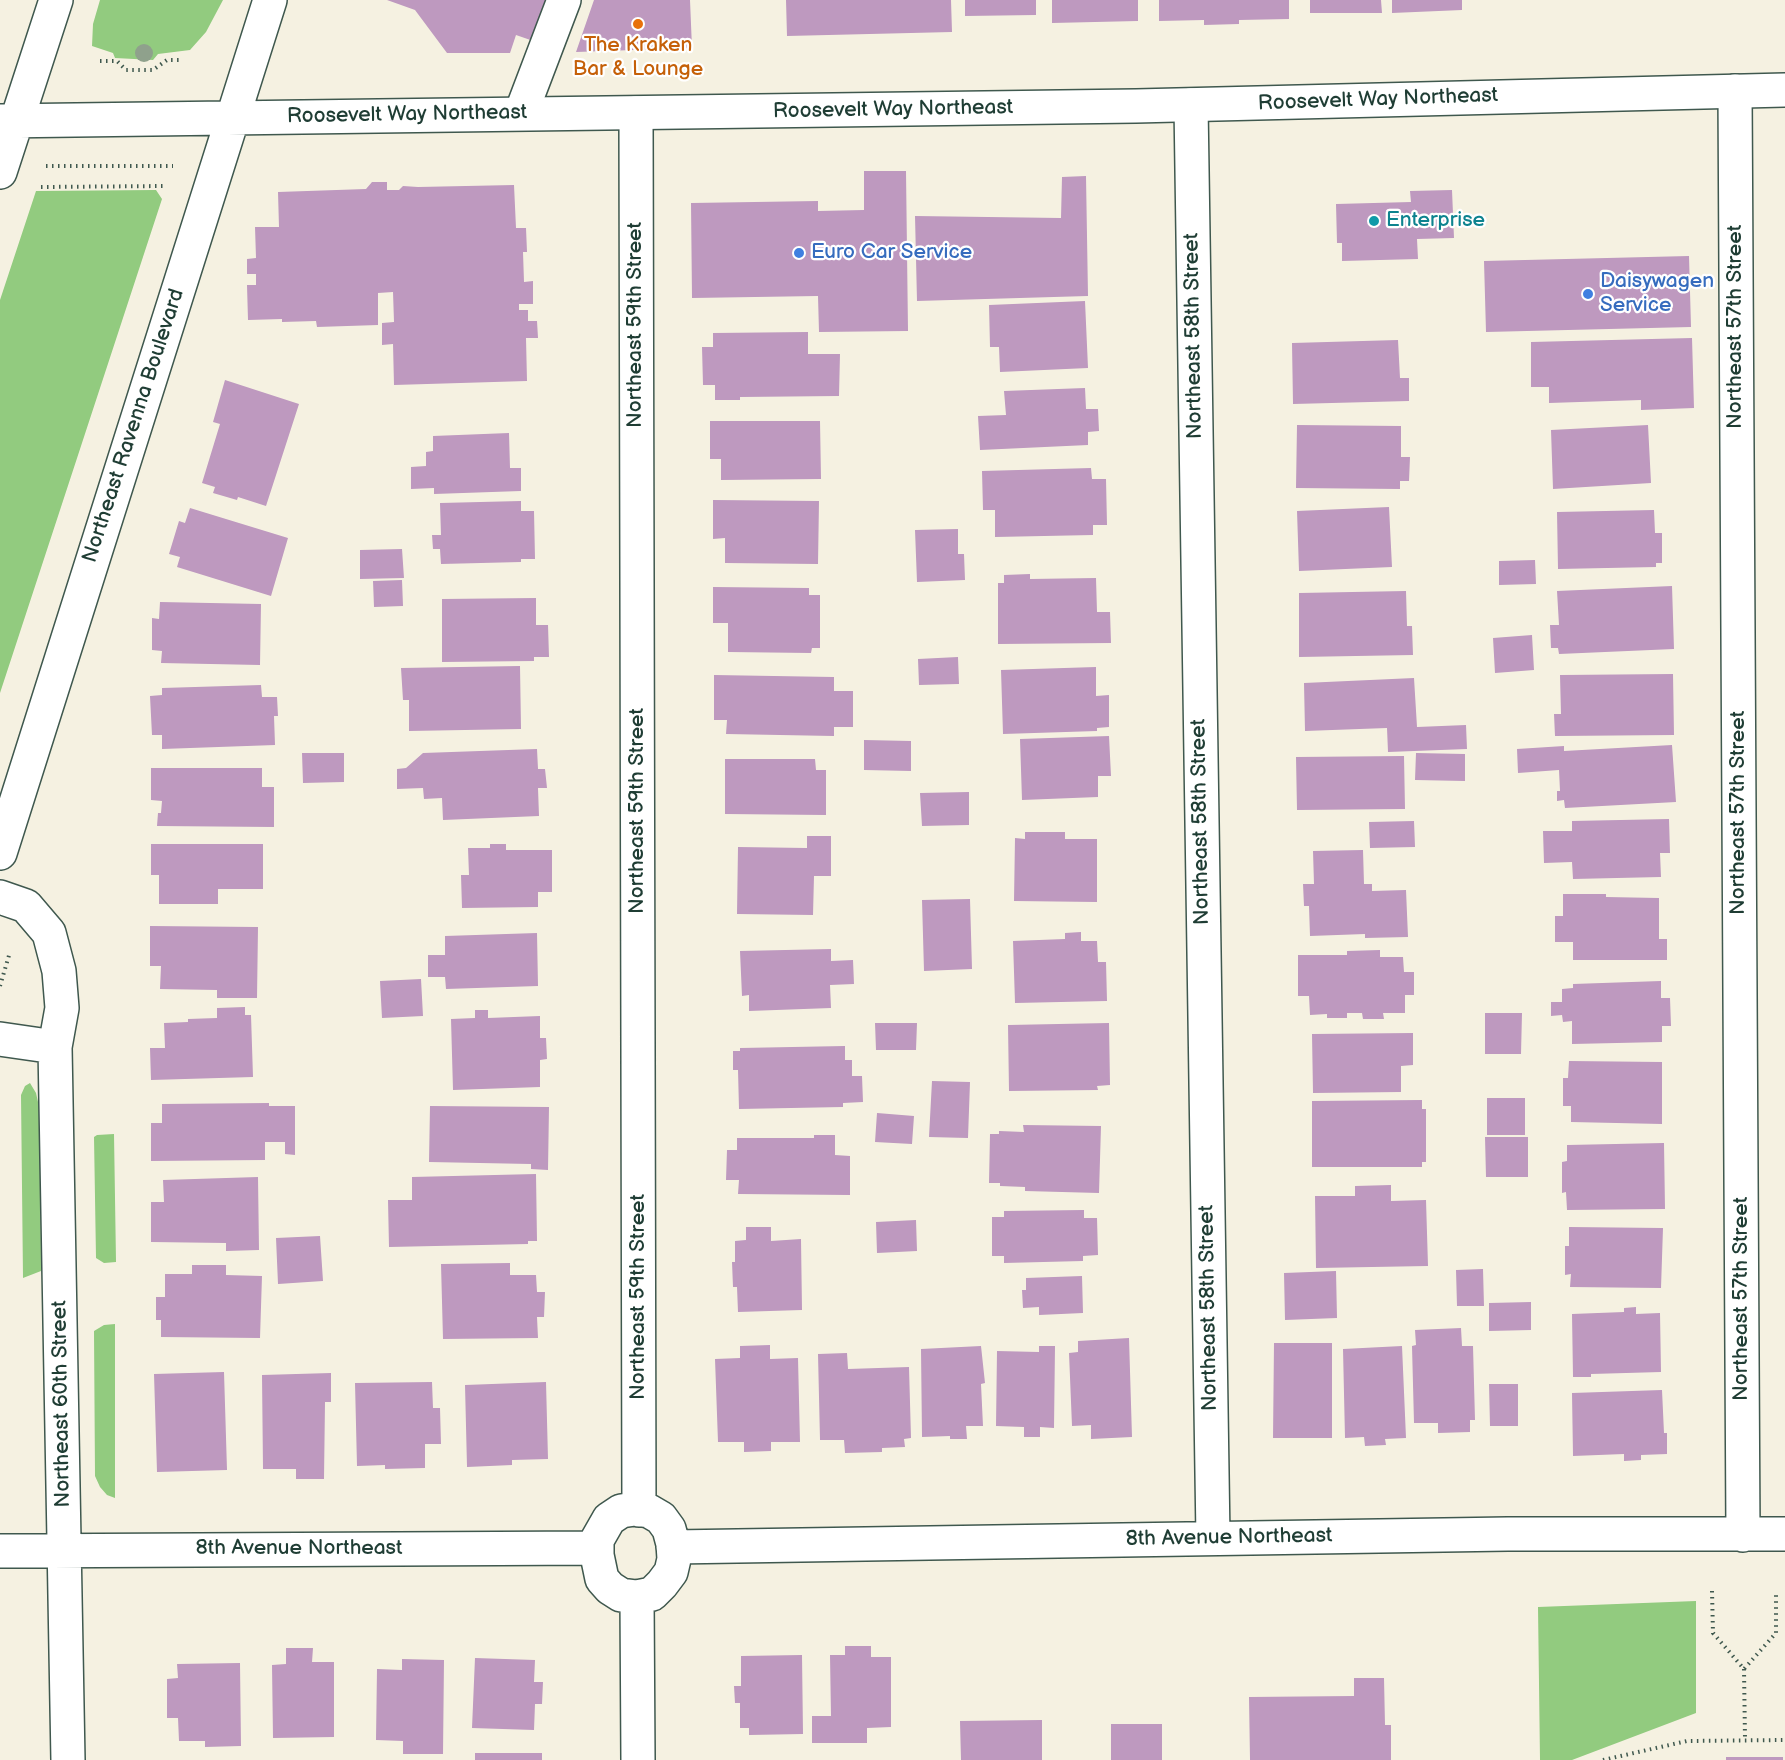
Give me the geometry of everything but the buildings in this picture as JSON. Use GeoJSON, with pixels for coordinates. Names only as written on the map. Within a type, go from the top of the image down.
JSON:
{"type":"FeatureCollection","features":[{"type":"Feature","properties":{"kind":"street"},"geometry":{"type":"LineString","coordinates":[[0,172],[8,121],[56,0]]}},
{"type":"Feature","properties":{"kind":"street","name":"Northeast Ravenna Boulevard"},"geometry":{"type":"LineString","coordinates":[[0,853],[270,0]]}},
{"type":"Feature","properties":{"kind":"street"},"geometry":{"type":"LineString","coordinates":[[521,113],[564,0]]}},
{"type":"Feature","properties":{"kind":"street","name":"Roosevelt Way Northeast"},"geometry":{"type":"LineString","coordinates":[[8,121],[1191,105],[1785,90]]}},
{"type":"Feature","properties":{"kind":"street","name":"Northeast 57th Street"},"geometry":{"type":"LineString","coordinates":[[1735,91],[1743,1535]]}},
{"type":"Feature","properties":{"kind":"street","name":"Northeast 58th Street"},"geometry":{"type":"LineString","coordinates":[[1191,105],[1213,1538]]}},
{"type":"Feature","properties":{"kind":"street","name":"Northeast 59th Street"},"geometry":{"type":"LineString","coordinates":[[636,113],[639,1510]]}},
{"type":"Feature","properties":{"kind":"street","name":"Northeast 60th Street"},"geometry":{"type":"LineString","coordinates":[[0,897],[26,906],[49,933],[59,971],[62,1008],[54,1047],[68,1760]]}},
{"type":"Feature","properties":{"kind":"street"},"geometry":{"type":"LineString","coordinates":[[0,1039],[54,1047]]}},
{"type":"Feature","properties":{"kind":"street"},"geometry":{"type":"LineString","coordinates":[[621,1511],[649,1511],[661,1518],[669,1529],[674,1547],[671,1572],[652,1594],[637,1597],[621,1595],[602,1579],[597,1555],[597,1540],[609,1519],[621,1511]]}},
{"type":"Feature","properties":{"kind":"street","name":"8th Avenue Northeast"},"geometry":{"type":"LineString","coordinates":[[674,1547],[1508,1534],[1785,1534]]}},
{"type":"Feature","properties":{"kind":"street","name":"8th Avenue Northeast"},"geometry":{"type":"LineString","coordinates":[[0,1551],[597,1548]]}},
{"type":"Feature","properties":{"kind":"street"},"geometry":{"type":"LineString","coordinates":[[637,1597],[638,1760]]}},
{"type":"Feature","properties":{"kind":"path"},"geometry":{"type":"LineString","coordinates":[[100,61],[117,61],[126,70],[153,70],[167,60],[180,60]]}},
{"type":"Feature","properties":{"kind":"path"},"geometry":{"type":"LineString","coordinates":[[50,166],[142,166]]}},
{"type":"Feature","properties":{"kind":"path"},"geometry":{"type":"LineString","coordinates":[[41,186],[166,186]]}},
{"type":"Feature","properties":{"kind":"path"},"geometry":{"type":"LineString","coordinates":[[0,986],[11,949]]}},
{"type":"Feature","properties":{"kind":"path"},"geometry":{"type":"LineString","coordinates":[[1744,1669],[1776,1633],[1776,1590]]}},
{"type":"Feature","properties":{"kind":"path"},"geometry":{"type":"LineString","coordinates":[[1712,1591],[1713,1633],[1744,1669],[1745,1739]]}},
{"type":"Feature","properties":{"kind":"path"},"geometry":{"type":"LineString","coordinates":[[1603,1760],[1687,1741],[1785,1740]]}},
{"type":"Feature","properties":{"kind":"green space"},"geometry":{"type":"Polygon","coordinates":[[[100,0],[223,0],[206,32],[190,50],[158,54],[153,60],[115,58],[113,53],[92,46],[93,24],[100,0]]]}},
{"type":"Feature","properties":{"kind":"green space"},"geometry":{"type":"Polygon","coordinates":[[[156,190],[162,199],[0,693],[0,300],[36,191],[156,190]]]}},
{"type":"Feature","properties":{"kind":"green space"},"geometry":{"type":"Polygon","coordinates":[[[30,1083],[36,1093],[40,1111],[41,1271],[23,1278],[21,1095],[25,1086],[30,1083]]]}},
{"type":"Feature","properties":{"kind":"green space"},"geometry":{"type":"Polygon","coordinates":[[[114,1134],[116,1262],[104,1263],[96,1258],[94,1137],[114,1134]]]}},
{"type":"Feature","properties":{"kind":"green space"},"geometry":{"type":"Polygon","coordinates":[[[115,1324],[115,1498],[107,1495],[95,1476],[94,1331],[104,1325],[115,1324]]]}},
{"type":"Feature","properties":{"kind":"green space"},"geometry":{"type":"Polygon","coordinates":[[[1696,1601],[1696,1713],[1572,1760],[1540,1760],[1538,1607],[1696,1601]]]}},
{"type":"Feature","properties":{"kind":"place","name":"The Kraken Bar & Lounge"},"geometry":{"type":"Point","coordinates":[638,24]}},
{"type":"Feature","properties":{"kind":"place","name":"Enterprise"},"geometry":{"type":"Point","coordinates":[1374,221]}},
{"type":"Feature","properties":{"kind":"place","name":"Euro Car Service"},"geometry":{"type":"Point","coordinates":[799,253]}},
{"type":"Feature","properties":{"kind":"place","name":"Daisywagen Service"},"geometry":{"type":"Point","coordinates":[1588,294]}}]}
